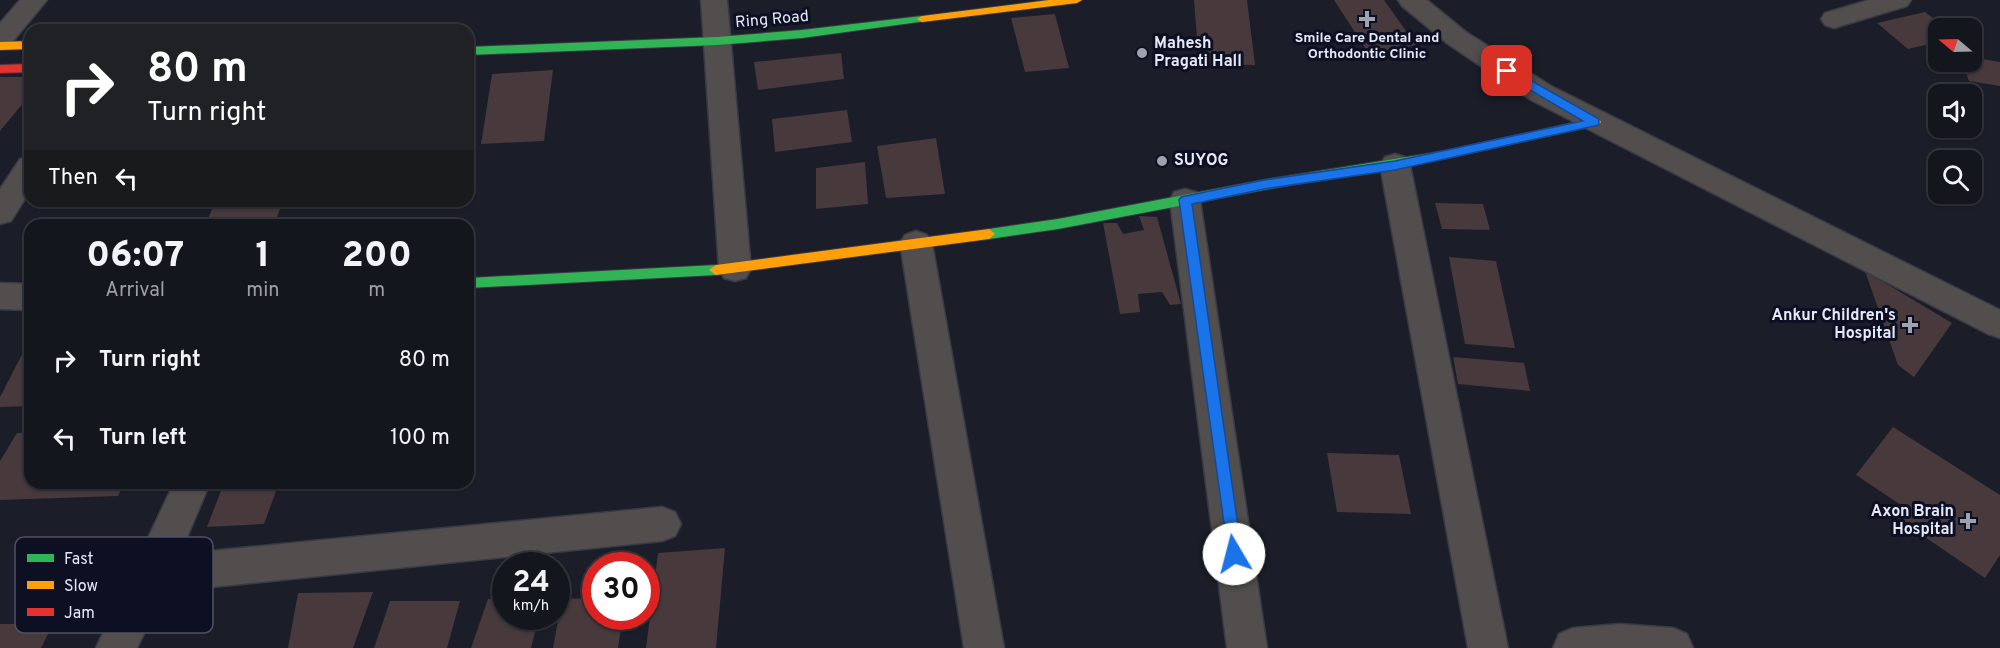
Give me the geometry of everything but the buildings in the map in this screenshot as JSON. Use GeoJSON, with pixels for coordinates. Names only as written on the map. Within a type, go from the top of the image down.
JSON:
{"type":"FeatureCollection","features":[{"type":"Feature","properties":{"kind":"street"},"geometry":{"type":"LineString","coordinates":[[0,40],[34,0]]}},
{"type":"Feature","properties":{"kind":"street","name":"Ring Road"},"geometry":{"type":"LineString","coordinates":[[474,50],[716,22],[802,34],[1077,0]]}},
{"type":"Feature","properties":{"kind":"street"},"geometry":{"type":"LineString","coordinates":[[1411,0],[1457,38],[1541,93],[2000,325]]}},
{"type":"Feature","properties":{"kind":"street"},"geometry":{"type":"LineString","coordinates":[[1834,18],[1898,0]]}},
{"type":"Feature","properties":{"kind":"street"},"geometry":{"type":"LineString","coordinates":[[716,22],[735,268]]}},
{"type":"Feature","properties":{"kind":"street"},"geometry":{"type":"LineString","coordinates":[[0,46],[24,45]]}},
{"type":"Feature","properties":{"kind":"street"},"geometry":{"type":"LineString","coordinates":[[0,69],[24,68]]}},
{"type":"Feature","properties":{"kind":"street"},"geometry":{"type":"LineString","coordinates":[[474,283],[735,268],[1043,228],[1264,185],[1395,165],[1595,122]]}},
{"type":"Feature","properties":{"kind":"street"},"geometry":{"type":"LineString","coordinates":[[1395,165],[1488,648]]}},
{"type":"Feature","properties":{"kind":"street"},"geometry":{"type":"LineString","coordinates":[[0,213],[24,176]]}},
{"type":"Feature","properties":{"kind":"street"},"geometry":{"type":"LineString","coordinates":[[1185,200],[1247,648]]}},
{"type":"Feature","properties":{"kind":"street"},"geometry":{"type":"LineString","coordinates":[[916,243],[984,648]]}},
{"type":"Feature","properties":{"kind":"street"},"geometry":{"type":"LineString","coordinates":[[0,296],[24,297]]}},
{"type":"Feature","properties":{"kind":"street"},"geometry":{"type":"LineString","coordinates":[[169,537],[189,489]]}},
{"type":"Feature","properties":{"kind":"street"},"geometry":{"type":"LineString","coordinates":[[213,569],[662,524]]}},
{"type":"Feature","properties":{"kind":"street"},"geometry":{"type":"LineString","coordinates":[[116,648],[123,633]]}},
{"type":"Feature","properties":{"kind":"street"},"geometry":{"type":"LineString","coordinates":[[1573,648],[1620,644],[1673,648]]}},
{"type":"Feature","properties":{"kind":"traffic: fast"},"geometry":{"type":"LineString","coordinates":[[474,51],[717,41],[802,34],[922,19]]}},
{"type":"Feature","properties":{"kind":"traffic: fast"},"geometry":{"type":"LineString","coordinates":[[989,234],[1058,224],[1263,185],[1444,155]]}},
{"type":"Feature","properties":{"kind":"traffic: fast"},"geometry":{"type":"LineString","coordinates":[[474,283],[716,270]]}},
{"type":"Feature","properties":{"kind":"traffic: slow"},"geometry":{"type":"LineString","coordinates":[[922,19],[1077,0]]}},
{"type":"Feature","properties":{"kind":"traffic: slow"},"geometry":{"type":"LineString","coordinates":[[0,46],[24,45]]}},
{"type":"Feature","properties":{"kind":"traffic: slow"},"geometry":{"type":"LineString","coordinates":[[1444,155],[1595,122]]}},
{"type":"Feature","properties":{"kind":"traffic: slow"},"geometry":{"type":"LineString","coordinates":[[716,270],[989,234]]}},
{"type":"Feature","properties":{"kind":"traffic: jam"},"geometry":{"type":"LineString","coordinates":[[0,69],[24,68]]}},
{"type":"Feature","properties":{"kind":"place","name":"Smile Care Dental and Orthodontic Clinic"},"geometry":{"type":"Point","coordinates":[1367,19]}},
{"type":"Feature","properties":{"kind":"place","name":"Mahesh Pragati Hall"},"geometry":{"type":"Point","coordinates":[1142,53]}},
{"type":"Feature","properties":{"kind":"place","name":"SUYOG"},"geometry":{"type":"Point","coordinates":[1162,161]}},
{"type":"Feature","properties":{"kind":"place","name":"Ankur Children's Hospital"},"geometry":{"type":"Point","coordinates":[1910,325]}},
{"type":"Feature","properties":{"kind":"place","name":"Axon Brain Hospital"},"geometry":{"type":"Point","coordinates":[1968,521]}},
{"type":"Feature","properties":{"kind":"route"},"geometry":{"type":"LineString","coordinates":[[1234,554],[1185,200],[1264,185],[1395,165],[1595,122],[1541,93],[1507,71]]}}]}
